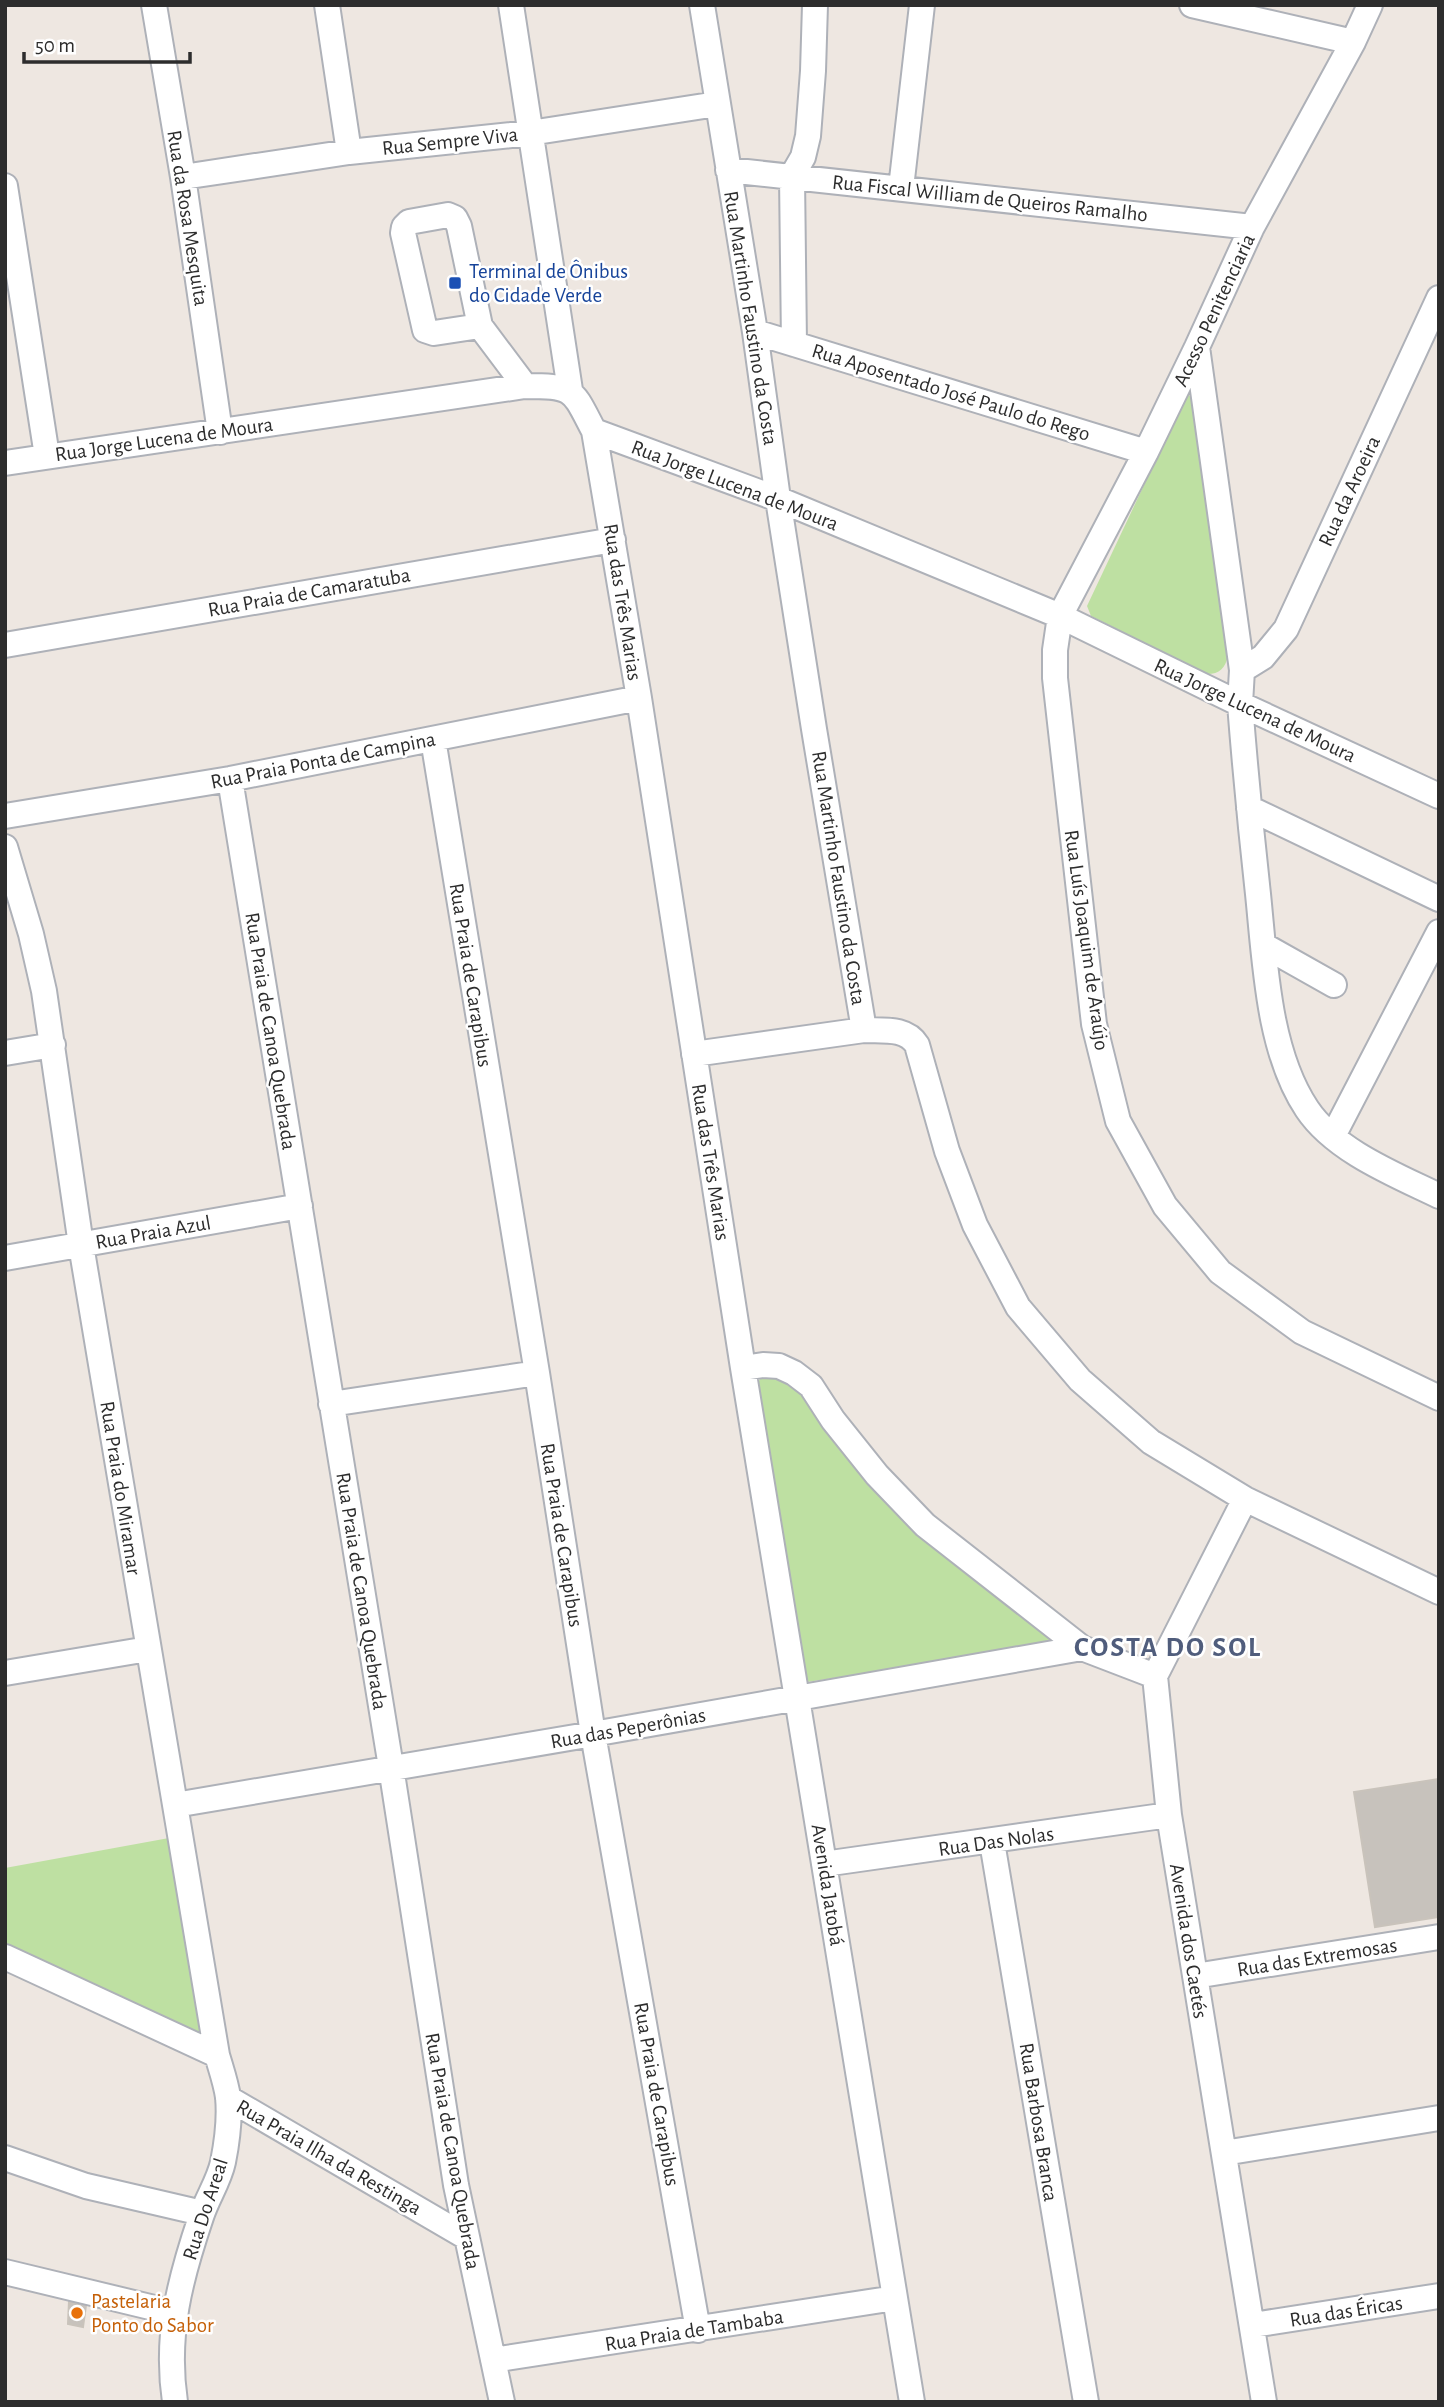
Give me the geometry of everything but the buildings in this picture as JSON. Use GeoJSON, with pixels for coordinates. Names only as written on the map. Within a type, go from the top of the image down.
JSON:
{"type":"FeatureCollection","features":[{"type":"Feature","properties":{"kind":"street","name":"Rua da Rosa Mesquita"},"geometry":{"type":"LineString","coordinates":[[154,5],[183,177],[220,432]]}},
{"type":"Feature","properties":{"kind":"street"},"geometry":{"type":"LineString","coordinates":[[327,5],[349,152]]}},
{"type":"Feature","properties":{"kind":"street"},"geometry":{"type":"LineString","coordinates":[[510,5],[570,390],[578,399],[594,432]]}},
{"type":"Feature","properties":{"kind":"street","name":"Rua Martinho Faustino da Costa"},"geometry":{"type":"LineString","coordinates":[[702,5],[864,1030],[905,1034],[912,1037],[917,1045],[947,1152],[975,1225],[1018,1307],[1080,1380],[1152,1442],[1245,1499],[1439,1592]]}},
{"type":"Feature","properties":{"kind":"street"},"geometry":{"type":"LineString","coordinates":[[792,176],[803,157],[808,136],[815,5]]}},
{"type":"Feature","properties":{"kind":"street"},"geometry":{"type":"LineString","coordinates":[[901,188],[922,5]]}},
{"type":"Feature","properties":{"kind":"street"},"geometry":{"type":"LineString","coordinates":[[1192,5],[1353,42]]}},
{"type":"Feature","properties":{"kind":"street","name":"Acesso Penitenciaria"},"geometry":{"type":"LineString","coordinates":[[1060,616],[1146,452],[1252,227],[1353,42],[1370,5]]}},
{"type":"Feature","properties":{"kind":"street","name":"Rua Sempre Viva"},"geometry":{"type":"LineString","coordinates":[[183,177],[349,152],[530,133],[717,104]]}},
{"type":"Feature","properties":{"kind":"street","name":"Rua Fiscal William de Queiros Ramalho"},"geometry":{"type":"LineString","coordinates":[[729,170],[1252,227]]}},
{"type":"Feature","properties":{"kind":"street","name":"Rua Martinho Faustino da Costa"},"geometry":{"type":"LineString","coordinates":[[792,176],[794,344]]}},
{"type":"Feature","properties":{"kind":"street"},"geometry":{"type":"LineString","coordinates":[[5,186],[47,456]]}},
{"type":"Feature","properties":{"kind":"street"},"geometry":{"type":"LineString","coordinates":[[480,326],[434,333],[425,330],[403,233],[409,222],[449,215],[454,218],[459,226],[480,326],[526,386]]}},
{"type":"Feature","properties":{"kind":"street","name":"Rua da Aroeira"},"geometry":{"type":"LineString","coordinates":[[1241,670],[1263,657],[1286,629],[1439,298]]}},
{"type":"Feature","properties":{"kind":"street","name":"Rua Aposentado José Paulo do Rego"},"geometry":{"type":"LineString","coordinates":[[755,331],[1146,452]]}},
{"type":"Feature","properties":{"kind":"street"},"geometry":{"type":"LineString","coordinates":[[1197,347],[1241,670],[1240,704],[1268,988],[1285,1068],[1308,1111],[1333,1136],[1365,1159],[1439,1196]]}},
{"type":"Feature","properties":{"kind":"street","name":"Rua Jorge Lucena de Moura"},"geometry":{"type":"LineString","coordinates":[[5,463],[526,386],[558,386],[570,390]]}},
{"type":"Feature","properties":{"kind":"street","name":"Rua Jorge Lucena de Moura"},"geometry":{"type":"LineString","coordinates":[[594,432],[778,499],[1060,616],[1240,704],[1439,796]]}},
{"type":"Feature","properties":{"kind":"street","name":"Rua das Três Marias"},"geometry":{"type":"LineString","coordinates":[[594,432],[639,698],[743,1368]]}},
{"type":"Feature","properties":{"kind":"street","name":"Rua Praia de Camaratuba"},"geometry":{"type":"LineString","coordinates":[[5,645],[613,540]]}},
{"type":"Feature","properties":{"kind":"street","name":"Rua Luís Joaquim de Araújo"},"geometry":{"type":"LineString","coordinates":[[1060,616],[1055,650],[1055,678],[1094,1024],[1118,1121],[1165,1206],[1220,1272],[1301,1332],[1439,1398]]}},
{"type":"Feature","properties":{"kind":"street","name":"Rua Praia Ponta de Campina"},"geometry":{"type":"LineString","coordinates":[[5,816],[230,779],[639,698]]}},
{"type":"Feature","properties":{"kind":"street","name":"Rua Praia de Carapibus"},"geometry":{"type":"LineString","coordinates":[[433,739],[593,1734],[698,2330]]}},
{"type":"Feature","properties":{"kind":"street","name":"Rua Praia de Canoa Quebrada"},"geometry":{"type":"LineString","coordinates":[[230,779],[466,2237],[502,2402]]}},
{"type":"Feature","properties":{"kind":"street"},"geometry":{"type":"LineString","coordinates":[[1249,808],[1439,899]]}},
{"type":"Feature","properties":{"kind":"street","name":"Rua Praia do Miramar"},"geometry":{"type":"LineString","coordinates":[[5,847],[10,880],[44,991],[81,1245],[148,1649],[217,2056],[228,2098]]}},
{"type":"Feature","properties":{"kind":"street"},"geometry":{"type":"LineString","coordinates":[[1333,1136],[1439,932]]}},
{"type":"Feature","properties":{"kind":"street"},"geometry":{"type":"LineString","coordinates":[[1263,945],[1334,985]]}},
{"type":"Feature","properties":{"kind":"street"},"geometry":{"type":"LineString","coordinates":[[694,1054],[864,1030]]}},
{"type":"Feature","properties":{"kind":"street"},"geometry":{"type":"LineString","coordinates":[[5,1053],[53,1045]]}},
{"type":"Feature","properties":{"kind":"street","name":"Rua Praia Azul"},"geometry":{"type":"LineString","coordinates":[[5,1258],[300,1206]]}},
{"type":"Feature","properties":{"kind":"street"},"geometry":{"type":"LineString","coordinates":[[743,1368],[779,1366],[794,1373],[811,1386],[833,1420],[877,1475],[925,1525],[1082,1648],[1155,1676],[1245,1499]]}},
{"type":"Feature","properties":{"kind":"street","name":"Avenida Jatobá"},"geometry":{"type":"LineString","coordinates":[[743,1368],[912,2402]]}},
{"type":"Feature","properties":{"kind":"street"},"geometry":{"type":"LineString","coordinates":[[331,1404],[537,1373]]}},
{"type":"Feature","properties":{"kind":"street","name":"Rua das Peperônias"},"geometry":{"type":"LineString","coordinates":[[175,1805],[1082,1648]]}},
{"type":"Feature","properties":{"kind":"street"},"geometry":{"type":"LineString","coordinates":[[5,1673],[148,1649]]}},
{"type":"Feature","properties":{"kind":"street","name":"Avenida dos Caetés"},"geometry":{"type":"LineString","coordinates":[[1155,1676],[1169,1815],[1264,2402]]}},
{"type":"Feature","properties":{"kind":"street","name":"Rua Das Nolas"},"geometry":{"type":"LineString","coordinates":[[824,1864],[1169,1815]]}},
{"type":"Feature","properties":{"kind":"street","name":"Rua Barbosa Branca"},"geometry":{"type":"LineString","coordinates":[[992,1842],[1086,2402]]}},
{"type":"Feature","properties":{"kind":"street","name":"Rua das Extremosas"},"geometry":{"type":"LineString","coordinates":[[1195,1976],[1439,1937]]}},
{"type":"Feature","properties":{"kind":"street"},"geometry":{"type":"LineString","coordinates":[[5,1957],[217,2056]]}},
{"type":"Feature","properties":{"kind":"street","name":"Rua Praia Ilha da Restinga"},"geometry":{"type":"LineString","coordinates":[[228,2098],[466,2237]]}},
{"type":"Feature","properties":{"kind":"street","name":"Rua Do Areal"},"geometry":{"type":"LineString","coordinates":[[175,2402],[170,2348],[175,2313],[186,2264],[202,2213],[222,2166],[228,2098]]}},
{"type":"Feature","properties":{"kind":"street"},"geometry":{"type":"LineString","coordinates":[[1224,2152],[1439,2118]]}},
{"type":"Feature","properties":{"kind":"street"},"geometry":{"type":"LineString","coordinates":[[5,2158],[86,2186],[202,2213]]}},
{"type":"Feature","properties":{"kind":"street"},"geometry":{"type":"LineString","coordinates":[[5,2272],[175,2313]]}},
{"type":"Feature","properties":{"kind":"street","name":"Rua das Éricas"},"geometry":{"type":"LineString","coordinates":[[1252,2325],[1439,2296]]}},
{"type":"Feature","properties":{"kind":"street","name":"Rua Praia de Tambaba"},"geometry":{"type":"LineString","coordinates":[[493,2360],[895,2298]]}},
{"type":"Feature","properties":{"kind":"green space"},"geometry":{"type":"Polygon","coordinates":[[[1188,395],[1192,396],[1228,656],[1221,670],[1212,674],[1207,674],[1091,616],[1087,606],[1188,395]]]}},
{"type":"Feature","properties":{"kind":"green space"},"geometry":{"type":"Polygon","coordinates":[[[768,1376],[788,1380],[1051,1640],[1050,1643],[807,1682],[758,1382],[768,1376]]]}},
{"type":"Feature","properties":{"kind":"green space"},"geometry":{"type":"Polygon","coordinates":[[[169,1838],[203,2032],[198,2034],[5,1947],[5,1868],[169,1838]]]}},
{"type":"Feature","properties":{"kind":"place","name":"Terminal de Ônibus do Cidade Verde"},"geometry":{"type":"Point","coordinates":[455,283]}},
{"type":"Feature","properties":{"kind":"place","name":"Pastelaria Ponto do Sabor"},"geometry":{"type":"Point","coordinates":[77,2313]}},
{"type":"Feature","properties":{"kind":"district","name":"COSTA DO SOL"},"geometry":{"type":"Point","coordinates":[1168,1646]}}]}
